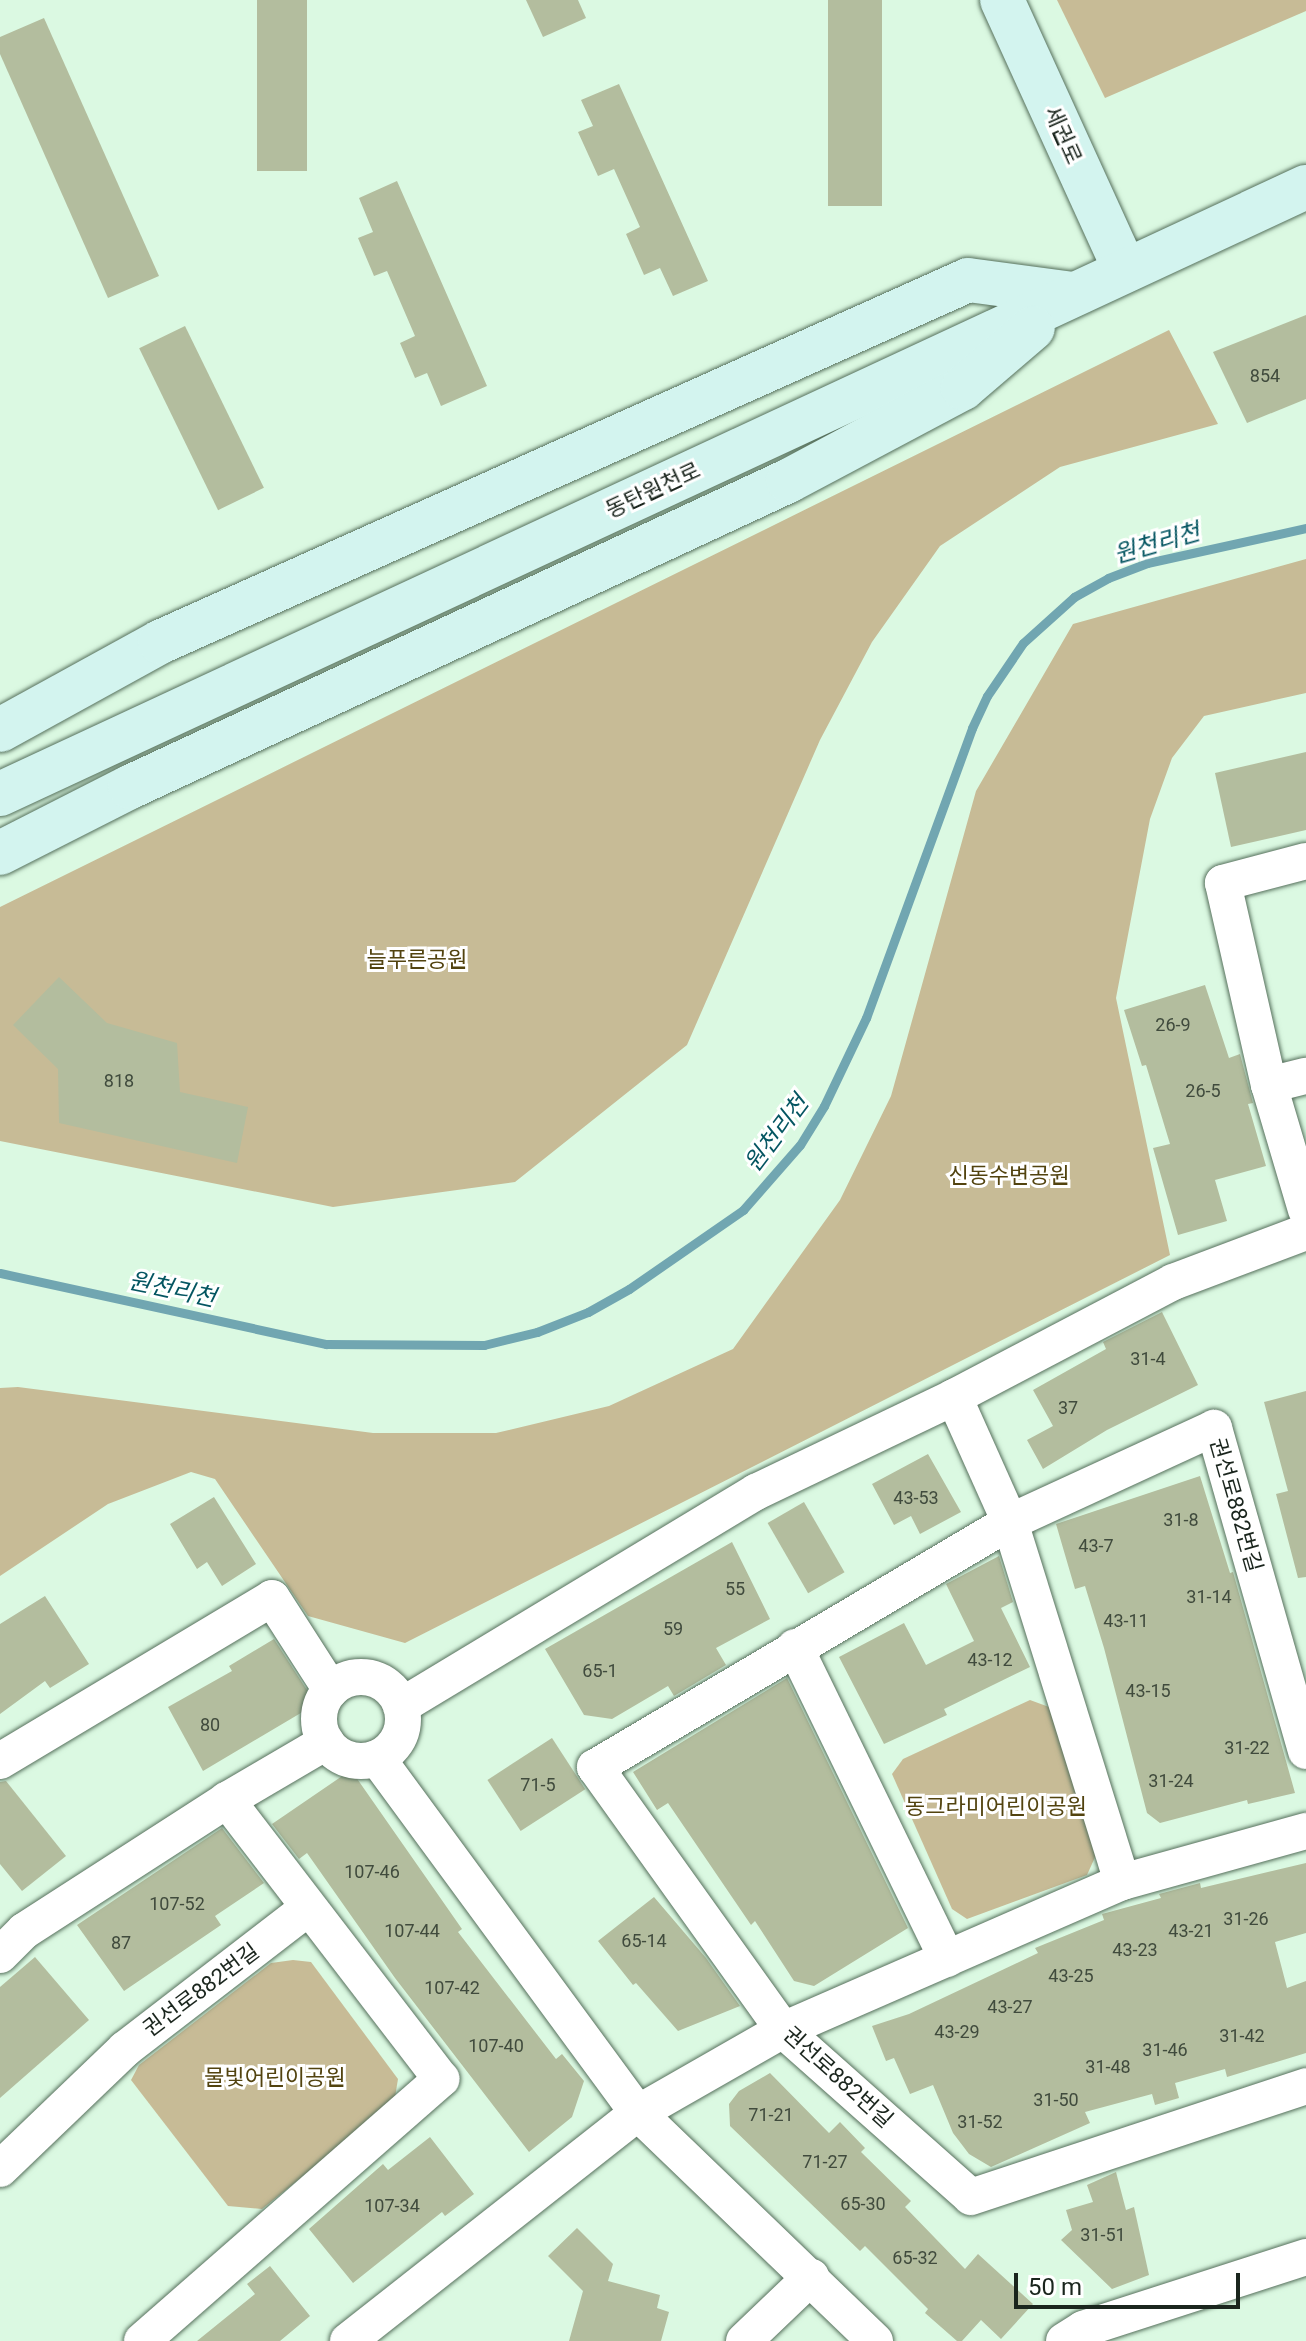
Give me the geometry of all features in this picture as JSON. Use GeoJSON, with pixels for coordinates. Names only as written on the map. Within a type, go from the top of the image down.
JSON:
{"type":"FeatureCollection","features":[{"type":"Feature","properties":{"kind":"main road","name":"세권로"},"geometry":{"type":"LineString","coordinates":[[1002,0],[1125,270]]}},
{"type":"Feature","properties":{"kind":"main road","name":"동탄원천로"},"geometry":{"type":"LineString","coordinates":[[0,794],[1306,187]]}},
{"type":"Feature","properties":{"kind":"main road"},"geometry":{"type":"LineString","coordinates":[[0,730],[160,642],[968,280],[1073,294]]}},
{"type":"Feature","properties":{"kind":"main road"},"geometry":{"type":"LineString","coordinates":[[0,853],[144,781],[788,481],[963,388],[1073,294]]}},
{"type":"Feature","properties":{"kind":"street"},"geometry":{"type":"LineString","coordinates":[[1306,861],[1223,883],[1269,1085],[1306,1210]]}},
{"type":"Feature","properties":{"kind":"street"},"geometry":{"type":"LineString","coordinates":[[1269,1085],[1306,1076]]}},
{"type":"Feature","properties":{"kind":"street"},"geometry":{"type":"LineString","coordinates":[[401,1706],[756,1492],[954,1397],[1173,1282],[1306,1232]]}},
{"type":"Feature","properties":{"kind":"street"},"geometry":{"type":"LineString","coordinates":[[954,1397],[1010,1522],[1122,1882]]}},
{"type":"Feature","properties":{"kind":"street","name":"권선로882번길"},"geometry":{"type":"LineString","coordinates":[[1306,1751],[1214,1428],[1010,1522],[595,1767],[783,2030],[971,2197],[1306,2086]]}},
{"type":"Feature","properties":{"kind":"street"},"geometry":{"type":"LineString","coordinates":[[0,1761],[272,1598],[331,1690]]}},
{"type":"Feature","properties":{"kind":"street"},"geometry":{"type":"LineString","coordinates":[[795,1647],[947,1959]]}},
{"type":"Feature","properties":{"kind":"street"},"geometry":{"type":"LineString","coordinates":[[370,1678],[394,1693],[401,1706],[401,1731],[396,1742],[377,1758],[349,1759],[326,1742],[319,1715],[331,1690],[342,1681],[370,1678]]}},
{"type":"Feature","properties":{"kind":"street"},"geometry":{"type":"LineString","coordinates":[[0,1955],[24,1931],[227,1800],[326,1742]]}},
{"type":"Feature","properties":{"kind":"street"},"geometry":{"type":"LineString","coordinates":[[377,1758],[638,2113],[875,2341]]}},
{"type":"Feature","properties":{"kind":"street"},"geometry":{"type":"LineString","coordinates":[[142,2341],[441,2079],[227,1800]]}},
{"type":"Feature","properties":{"kind":"street"},"geometry":{"type":"LineString","coordinates":[[348,2341],[638,2113],[783,2030],[1122,1882],[1306,1831]]}},
{"type":"Feature","properties":{"kind":"street","name":"권선로882번길"},"geometry":{"type":"LineString","coordinates":[[0,2169],[125,2049],[308,1908]]}},
{"type":"Feature","properties":{"kind":"street"},"geometry":{"type":"LineString","coordinates":[[1064,2341],[1083,2329],[1306,2257]]}},
{"type":"Feature","properties":{"kind":"street"},"geometry":{"type":"LineString","coordinates":[[744,2341],[811,2277]]}},
{"type":"Feature","properties":{"kind":"green space"},"geometry":{"type":"Polygon","coordinates":[[[1057,0],[1306,0],[1306,11],[1105,98],[1057,0]]]}},
{"type":"Feature","properties":{"kind":"green space","name":"늘푸른공원"},"geometry":{"type":"Polygon","coordinates":[[[1169,330],[1218,424],[1060,467],[940,546],[872,642],[820,740],[687,1045],[515,1182],[333,1207],[0,1141],[0,907],[1169,330]]]}},
{"type":"Feature","properties":{"kind":"green space","name":"신동수변공원"},"geometry":{"type":"Polygon","coordinates":[[[1306,559],[1306,693],[1204,716],[1172,758],[1150,819],[1116,998],[1170,1255],[405,1643],[308,1616],[215,1479],[191,1472],[108,1504],[0,1576],[0,1388],[18,1387],[373,1433],[496,1433],[609,1406],[733,1349],[840,1200],[891,1096],[976,791],[1073,624],[1306,559]]]}},
{"type":"Feature","properties":{"kind":"green space","name":"동그라미어린이공원"},"geometry":{"type":"Polygon","coordinates":[[[1030,1700],[1049,1707],[1096,1855],[1087,1875],[967,1919],[952,1909],[892,1774],[903,1759],[1030,1700]]]}},
{"type":"Feature","properties":{"kind":"green space","name":"물빛어린이공원"},"geometry":{"type":"Polygon","coordinates":[[[293,1960],[311,1962],[398,2079],[394,2103],[262,2209],[228,2206],[131,2080],[139,2065],[271,1963],[293,1960]]]}},
{"type":"Feature","properties":{"kind":"building"},"geometry":{"type":"Polygon","coordinates":[[[257,0],[307,0],[307,171],[257,171],[257,0]]]}},
{"type":"Feature","properties":{"kind":"building"},"geometry":{"type":"Polygon","coordinates":[[[526,0],[578,0],[586,18],[543,37],[526,0]]]}},
{"type":"Feature","properties":{"kind":"building"},"geometry":{"type":"Polygon","coordinates":[[[828,0],[882,0],[882,206],[828,206],[828,0]]]}},
{"type":"Feature","properties":{"kind":"building"},"geometry":{"type":"Polygon","coordinates":[[[44,18],[159,276],[108,298],[0,54],[0,37],[44,18]]]}},
{"type":"Feature","properties":{"kind":"building"},"geometry":{"type":"Polygon","coordinates":[[[619,84],[708,281],[673,296],[660,268],[644,275],[626,234],[640,227],[614,169],[598,176],[578,132],[593,126],[581,100],[619,84]]]}},
{"type":"Feature","properties":{"kind":"building"},"geometry":{"type":"Polygon","coordinates":[[[397,181],[487,386],[441,406],[427,373],[415,378],[400,343],[415,336],[387,271],[374,276],[358,238],[373,232],[359,198],[397,181]]]}},
{"type":"Feature","properties":{"kind":"building"},"geometry":{"type":"Polygon","coordinates":[[[1306,315],[1306,399],[1247,423],[1213,352],[1306,315]]]}},
{"type":"Feature","properties":{"kind":"building"},"geometry":{"type":"Polygon","coordinates":[[[185,326],[264,488],[218,510],[139,348],[185,326]]]}},
{"type":"Feature","properties":{"kind":"building"},"geometry":{"type":"Polygon","coordinates":[[[1306,752],[1306,830],[1231,847],[1215,773],[1306,752]]]}},
{"type":"Feature","properties":{"kind":"building"},"geometry":{"type":"Polygon","coordinates":[[[59,977],[107,1023],[177,1043],[180,1092],[248,1107],[237,1163],[59,1123],[58,1069],[13,1025],[59,977]]]}},
{"type":"Feature","properties":{"kind":"building"},"geometry":{"type":"Polygon","coordinates":[[[1205,985],[1229,1058],[1240,1054],[1253,1103],[1248,1104],[1266,1166],[1215,1180],[1227,1221],[1178,1235],[1153,1148],[1170,1144],[1146,1065],[1142,1066],[1124,1010],[1205,985]]]}},
{"type":"Feature","properties":{"kind":"building"},"geometry":{"type":"Polygon","coordinates":[[[1162,1312],[1198,1385],[1107,1430],[1043,1469],[1027,1440],[1053,1426],[1033,1390],[1106,1349],[1103,1342],[1162,1312]]]}},
{"type":"Feature","properties":{"kind":"building"},"geometry":{"type":"Polygon","coordinates":[[[1306,1391],[1306,1577],[1298,1578],[1276,1494],[1288,1491],[1264,1402],[1306,1391]]]}},
{"type":"Feature","properties":{"kind":"building"},"geometry":{"type":"Polygon","coordinates":[[[928,1454],[961,1512],[920,1534],[911,1516],[894,1525],[872,1484],[928,1454]]]}},
{"type":"Feature","properties":{"kind":"building"},"geometry":{"type":"Polygon","coordinates":[[[1200,1476],[1230,1573],[1233,1572],[1295,1793],[1248,1804],[1247,1800],[1160,1823],[1147,1813],[1085,1586],[1075,1589],[1056,1524],[1200,1476]]]}},
{"type":"Feature","properties":{"kind":"building"},"geometry":{"type":"Polygon","coordinates":[[[214,1497],[256,1564],[222,1586],[207,1562],[197,1569],[170,1524],[214,1497]]]}},
{"type":"Feature","properties":{"kind":"building"},"geometry":{"type":"Polygon","coordinates":[[[804,1502],[845,1572],[808,1593],[768,1523],[804,1502]]]}},
{"type":"Feature","properties":{"kind":"building"},"geometry":{"type":"Polygon","coordinates":[[[732,1542],[770,1619],[716,1648],[726,1665],[674,1696],[668,1686],[612,1719],[584,1715],[545,1649],[732,1542]]]}},
{"type":"Feature","properties":{"kind":"building"},"geometry":{"type":"Polygon","coordinates":[[[999,1556],[1013,1602],[1001,1608],[1030,1667],[944,1709],[947,1715],[884,1744],[839,1657],[904,1623],[926,1665],[974,1641],[946,1584],[999,1556]]]}},
{"type":"Feature","properties":{"kind":"building"},"geometry":{"type":"Polygon","coordinates":[[[45,1596],[89,1664],[50,1688],[45,1681],[0,1714],[0,1624],[45,1596]]]}},
{"type":"Feature","properties":{"kind":"building"},"geometry":{"type":"Polygon","coordinates":[[[274,1639],[316,1704],[203,1771],[168,1707],[232,1671],[229,1666],[274,1639]]]}},
{"type":"Feature","properties":{"kind":"building"},"geometry":{"type":"Polygon","coordinates":[[[787,1678],[908,1928],[814,1986],[794,1981],[755,1921],[751,1925],[668,1803],[657,1810],[633,1772],[787,1678]]]}},
{"type":"Feature","properties":{"kind":"building"},"geometry":{"type":"Polygon","coordinates":[[[552,1738],[585,1789],[521,1831],[487,1780],[552,1738]]]}},
{"type":"Feature","properties":{"kind":"building"},"geometry":{"type":"Polygon","coordinates":[[[351,1770],[462,1929],[458,1932],[556,2059],[562,2054],[584,2081],[572,2117],[529,2152],[395,1978],[307,1853],[299,1859],[272,1824],[351,1770]]]}},
{"type":"Feature","properties":{"kind":"building"},"geometry":{"type":"Polygon","coordinates":[[[6,1781],[66,1856],[22,1891],[0,1864],[0,1782],[6,1781]]]}},
{"type":"Feature","properties":{"kind":"building"},"geometry":{"type":"Polygon","coordinates":[[[222,1828],[264,1883],[215,1916],[221,1925],[124,1991],[77,1925],[222,1828]]]}},
{"type":"Feature","properties":{"kind":"building"},"geometry":{"type":"Polygon","coordinates":[[[1306,1863],[1306,1933],[1275,1942],[1287,1988],[1306,1981],[1306,2053],[1227,2077],[1225,2069],[1175,2083],[1179,2098],[1155,2105],[1152,2094],[1085,2112],[1090,2123],[991,2167],[969,2154],[953,2133],[933,2085],[910,2094],[894,2058],[886,2061],[872,2026],[909,2014],[1038,1953],[1035,1948],[1104,1920],[1102,1914],[1161,1898],[1159,1894],[1200,1883],[1201,1888],[1306,1863]]]}},
{"type":"Feature","properties":{"kind":"building"},"geometry":{"type":"Polygon","coordinates":[[[654,1897],[706,1958],[740,2006],[678,2031],[636,1983],[633,1985],[598,1941],[654,1897]]]}},
{"type":"Feature","properties":{"kind":"building"},"geometry":{"type":"Polygon","coordinates":[[[35,1957],[89,2020],[0,2098],[0,1987],[35,1957]]]}},
{"type":"Feature","properties":{"kind":"building"},"geometry":{"type":"Polygon","coordinates":[[[770,2073],[829,2133],[840,2122],[865,2148],[861,2152],[911,2201],[905,2207],[965,2269],[978,2254],[1033,2304],[1001,2339],[981,2320],[962,2341],[957,2341],[925,2313],[928,2309],[865,2246],[860,2251],[730,2126],[729,2104],[739,2091],[770,2073]]]}},
{"type":"Feature","properties":{"kind":"building"},"geometry":{"type":"Polygon","coordinates":[[[430,2137],[474,2194],[445,2216],[442,2212],[353,2283],[309,2229],[383,2164],[388,2170],[430,2137]]]}},
{"type":"Feature","properties":{"kind":"building"},"geometry":{"type":"Polygon","coordinates":[[[1116,2172],[1126,2210],[1134,2207],[1149,2275],[1112,2289],[1061,2240],[1072,2230],[1066,2210],[1093,2202],[1087,2185],[1116,2172]]]}},
{"type":"Feature","properties":{"kind":"building"},"geometry":{"type":"Polygon","coordinates":[[[577,2228],[613,2264],[608,2281],[660,2295],[657,2308],[669,2312],[661,2341],[569,2341],[583,2291],[548,2256],[577,2228]]]}},
{"type":"Feature","properties":{"kind":"building"},"geometry":{"type":"Polygon","coordinates":[[[270,2266],[310,2316],[280,2341],[197,2341],[255,2294],[247,2284],[270,2266]]]}},
{"type":"Feature","properties":{"kind":"waterway","name":"원천리천"},"geometry":{"type":"LineString","coordinates":[[0,1273],[326,1344],[484,1345],[537,1332],[588,1312],[629,1289],[743,1210],[800,1145],[824,1106],[866,1018],[972,728],[987,696],[1023,643],[1074,597],[1108,578],[1147,563],[1306,528]]}}]}
